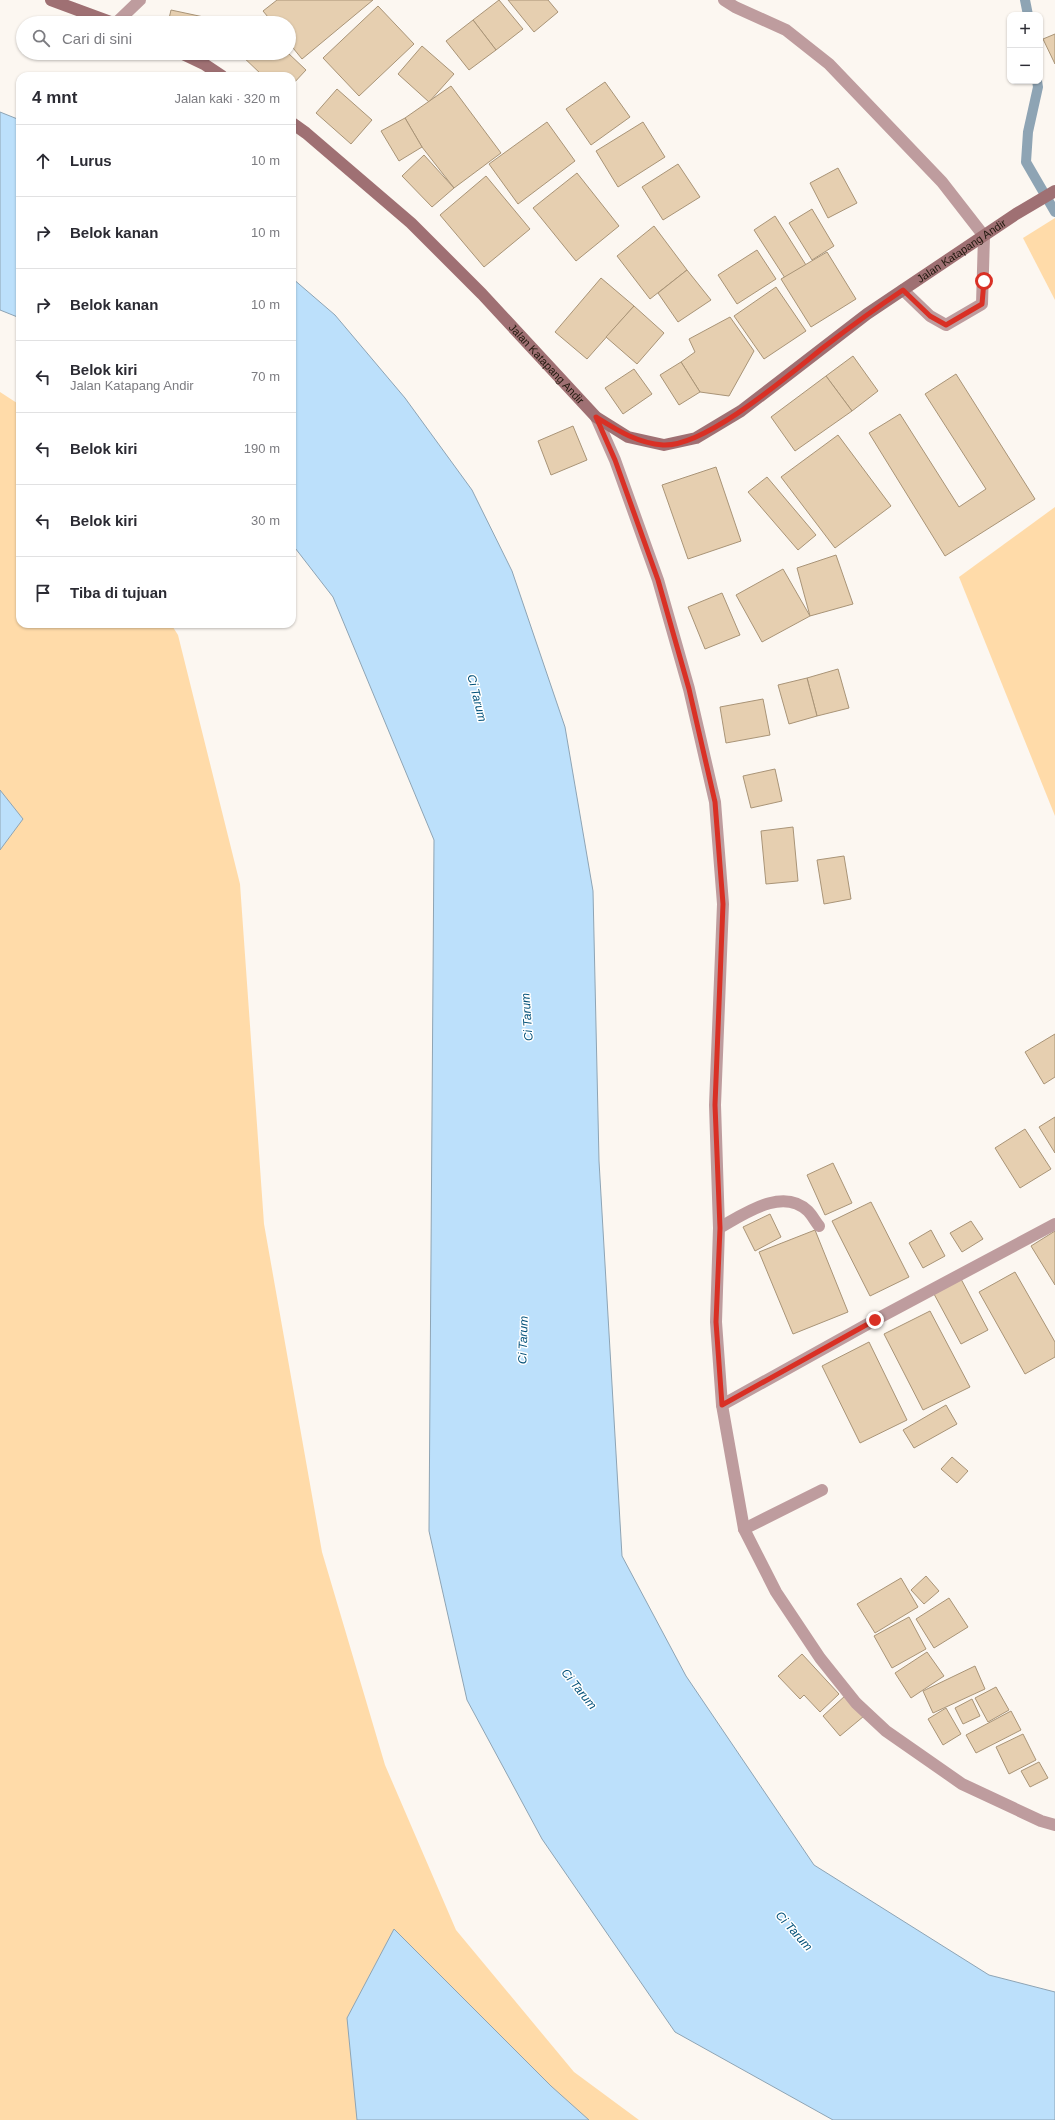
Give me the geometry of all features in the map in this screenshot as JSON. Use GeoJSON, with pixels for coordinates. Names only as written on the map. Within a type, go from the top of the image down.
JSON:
{"type":"FeatureCollection","features":[{"type":"Feature","properties":{"kind":"street"},"geometry":{"type":"LineString","coordinates":[[51,0],[96,16]]}},
{"type":"Feature","properties":{"kind":"street"},"geometry":{"type":"LineString","coordinates":[[123,16],[140,0]]}},
{"type":"Feature","properties":{"kind":"street"},"geometry":{"type":"LineString","coordinates":[[724,0],[735,7],[786,30],[829,64],[942,182],[984,236],[982,304],[946,325],[930,316],[903,290]]}},
{"type":"Feature","properties":{"kind":"street"},"geometry":{"type":"LineString","coordinates":[[195,60],[216,72]]}},
{"type":"Feature","properties":{"kind":"street","name":"Jalan Katapang Andir"},"geometry":{"type":"LineString","coordinates":[[296,126],[411,223],[482,294],[596,417],[628,437],[664,445],[696,438],[741,411],[867,314],[1016,214],[1055,192]]}},
{"type":"Feature","properties":{"kind":"street"},"geometry":{"type":"LineString","coordinates":[[596,417],[617,467],[658,580],[689,689],[715,802],[723,904],[715,1105],[720,1228],[716,1322],[722,1405],[744,1529],[785,1605],[820,1658],[866,1712],[886,1732],[962,1784],[1041,1821],[1055,1825]]}},
{"type":"Feature","properties":{"kind":"street"},"geometry":{"type":"LineString","coordinates":[[720,1228],[759,1206],[779,1201],[794,1203],[807,1210],[819,1226]]}},
{"type":"Feature","properties":{"kind":"street"},"geometry":{"type":"LineString","coordinates":[[722,1405],[875,1320],[1055,1224]]}},
{"type":"Feature","properties":{"kind":"street"},"geometry":{"type":"LineString","coordinates":[[744,1529],[822,1490]]}},
{"type":"Feature","properties":{"kind":"shaded area"},"geometry":{"type":"Polygon","coordinates":[[[1055,218],[1055,300],[1023,238],[1055,218]]]}},
{"type":"Feature","properties":{"kind":"shaded area"},"geometry":{"type":"Polygon","coordinates":[[[0,392],[16,402],[16,628],[174,628],[178,635],[240,884],[264,1224],[322,1552],[385,1765],[456,1930],[574,2072],[639,2120],[0,2120],[0,392]]]}},
{"type":"Feature","properties":{"kind":"shaded area"},"geometry":{"type":"Polygon","coordinates":[[[1055,507],[1055,816],[959,577],[1055,507]]]}},
{"type":"Feature","properties":{"kind":"water"},"geometry":{"type":"Polygon","coordinates":[[[0,112],[16,118],[16,316],[0,310],[0,112]]]}},
{"type":"Feature","properties":{"kind":"water","name":"Ci Tarum"},"geometry":{"type":"Polygon","coordinates":[[[296,281],[335,315],[405,398],[472,490],[512,571],[565,727],[593,891],[599,1161],[622,1556],[686,1676],[814,1865],[989,1975],[1055,1992],[1055,2120],[833,2120],[675,2032],[542,1839],[467,1700],[429,1531],[434,840],[333,597],[296,549],[296,281]]]}},
{"type":"Feature","properties":{"kind":"water"},"geometry":{"type":"Polygon","coordinates":[[[0,790],[23,819],[0,850],[0,790]]]}},
{"type":"Feature","properties":{"kind":"water"},"geometry":{"type":"Polygon","coordinates":[[[394,1929],[551,2086],[589,2120],[357,2120],[347,2018],[394,1929]]]}},
{"type":"Feature","properties":{"kind":"building"},"geometry":{"type":"Polygon","coordinates":[[[277,0],[373,0],[302,59],[296,52],[296,16],[267,16],[263,11],[277,0]]]}},
{"type":"Feature","properties":{"kind":"building"},"geometry":{"type":"Polygon","coordinates":[[[499,0],[523,29],[496,50],[473,20],[499,0]]]}},
{"type":"Feature","properties":{"kind":"building"},"geometry":{"type":"Polygon","coordinates":[[[508,0],[548,0],[558,12],[534,32],[508,0]]]}},
{"type":"Feature","properties":{"kind":"building"},"geometry":{"type":"Polygon","coordinates":[[[378,6],[414,44],[359,96],[323,58],[378,6]]]}},
{"type":"Feature","properties":{"kind":"building"},"geometry":{"type":"Polygon","coordinates":[[[171,10],[199,16],[170,16],[171,10]]]}},
{"type":"Feature","properties":{"kind":"building"},"geometry":{"type":"Polygon","coordinates":[[[473,20],[496,50],[469,70],[446,41],[473,20]]]}},
{"type":"Feature","properties":{"kind":"building"},"geometry":{"type":"Polygon","coordinates":[[[1055,34],[1055,64],[1043,39],[1055,34]]]}},
{"type":"Feature","properties":{"kind":"building"},"geometry":{"type":"Polygon","coordinates":[[[422,46],[454,74],[429,102],[398,74],[422,46]]]}},
{"type":"Feature","properties":{"kind":"building"},"geometry":{"type":"Polygon","coordinates":[[[246,60],[295,60],[306,70],[296,81],[296,72],[259,72],[246,60]]]}},
{"type":"Feature","properties":{"kind":"building"},"geometry":{"type":"Polygon","coordinates":[[[605,82],[630,117],[591,145],[566,109],[605,82]]]}},
{"type":"Feature","properties":{"kind":"building"},"geometry":{"type":"Polygon","coordinates":[[[451,86],[501,153],[454,188],[422,147],[405,118],[451,86]]]}},
{"type":"Feature","properties":{"kind":"building"},"geometry":{"type":"Polygon","coordinates":[[[337,89],[372,120],[351,144],[316,113],[337,89]]]}},
{"type":"Feature","properties":{"kind":"building"},"geometry":{"type":"Polygon","coordinates":[[[405,118],[422,147],[399,161],[381,131],[405,118]]]}},
{"type":"Feature","properties":{"kind":"building"},"geometry":{"type":"Polygon","coordinates":[[[547,122],[575,161],[518,204],[489,164],[547,122]]]}},
{"type":"Feature","properties":{"kind":"building"},"geometry":{"type":"Polygon","coordinates":[[[643,122],[665,157],[618,187],[596,151],[643,122]]]}},
{"type":"Feature","properties":{"kind":"building"},"geometry":{"type":"Polygon","coordinates":[[[424,155],[454,188],[432,207],[402,176],[424,155]]]}},
{"type":"Feature","properties":{"kind":"building"},"geometry":{"type":"Polygon","coordinates":[[[678,164],[700,197],[663,220],[642,187],[678,164]]]}},
{"type":"Feature","properties":{"kind":"building"},"geometry":{"type":"Polygon","coordinates":[[[838,168],[857,203],[828,218],[810,183],[838,168]]]}},
{"type":"Feature","properties":{"kind":"building"},"geometry":{"type":"Polygon","coordinates":[[[577,173],[619,226],[576,261],[533,208],[577,173]]]}},
{"type":"Feature","properties":{"kind":"building"},"geometry":{"type":"Polygon","coordinates":[[[486,176],[530,229],[484,267],[440,215],[486,176]]]}},
{"type":"Feature","properties":{"kind":"building"},"geometry":{"type":"Polygon","coordinates":[[[812,209],[834,246],[812,260],[789,223],[812,209]]]}},
{"type":"Feature","properties":{"kind":"building"},"geometry":{"type":"Polygon","coordinates":[[[775,216],[806,265],[785,278],[754,230],[775,216]]]}},
{"type":"Feature","properties":{"kind":"building"},"geometry":{"type":"Polygon","coordinates":[[[654,226],[687,270],[650,299],[617,256],[654,226]]]}},
{"type":"Feature","properties":{"kind":"building"},"geometry":{"type":"Polygon","coordinates":[[[757,250],[776,279],[737,304],[718,275],[757,250]]]}},
{"type":"Feature","properties":{"kind":"building"},"geometry":{"type":"Polygon","coordinates":[[[827,252],[856,299],[811,327],[781,279],[827,252]]]}},
{"type":"Feature","properties":{"kind":"building"},"geometry":{"type":"Polygon","coordinates":[[[687,270],[711,300],[678,322],[658,293],[687,270]]]}},
{"type":"Feature","properties":{"kind":"building"},"geometry":{"type":"Polygon","coordinates":[[[601,278],[634,306],[587,359],[555,332],[601,278]]]}},
{"type":"Feature","properties":{"kind":"building"},"geometry":{"type":"Polygon","coordinates":[[[776,287],[806,331],[764,359],[734,316],[776,287]]]}},
{"type":"Feature","properties":{"kind":"building"},"geometry":{"type":"Polygon","coordinates":[[[634,306],[664,333],[637,364],[606,337],[634,306]]]}},
{"type":"Feature","properties":{"kind":"building"},"geometry":{"type":"Polygon","coordinates":[[[730,317],[754,351],[729,396],[700,392],[681,362],[695,352],[689,339],[730,317]]]}},
{"type":"Feature","properties":{"kind":"building"},"geometry":{"type":"Polygon","coordinates":[[[853,356],[878,391],[852,411],[826,376],[853,356]]]}},
{"type":"Feature","properties":{"kind":"building"},"geometry":{"type":"Polygon","coordinates":[[[681,362],[700,392],[679,405],[660,375],[681,362]]]}},
{"type":"Feature","properties":{"kind":"building"},"geometry":{"type":"Polygon","coordinates":[[[634,369],[652,394],[623,414],[605,388],[634,369]]]}},
{"type":"Feature","properties":{"kind":"building"},"geometry":{"type":"Polygon","coordinates":[[[956,374],[1035,499],[945,556],[869,433],[900,414],[959,507],[986,489],[925,394],[956,374]]]}},
{"type":"Feature","properties":{"kind":"building"},"geometry":{"type":"Polygon","coordinates":[[[826,376],[852,411],[795,451],[771,417],[826,376]]]}},
{"type":"Feature","properties":{"kind":"building"},"geometry":{"type":"Polygon","coordinates":[[[573,426],[587,460],[551,475],[538,441],[573,426]]]}},
{"type":"Feature","properties":{"kind":"building"},"geometry":{"type":"Polygon","coordinates":[[[838,435],[891,506],[835,548],[781,477],[838,435]]]}},
{"type":"Feature","properties":{"kind":"building"},"geometry":{"type":"Polygon","coordinates":[[[716,467],[741,541],[688,559],[662,485],[716,467]]]}},
{"type":"Feature","properties":{"kind":"building"},"geometry":{"type":"Polygon","coordinates":[[[767,477],[816,535],[798,550],[748,492],[767,477]]]}},
{"type":"Feature","properties":{"kind":"building"},"geometry":{"type":"Polygon","coordinates":[[[836,555],[853,604],[810,616],[797,568],[836,555]]]}},
{"type":"Feature","properties":{"kind":"building"},"geometry":{"type":"Polygon","coordinates":[[[783,569],[810,616],[762,642],[736,595],[783,569]]]}},
{"type":"Feature","properties":{"kind":"building"},"geometry":{"type":"Polygon","coordinates":[[[722,593],[740,635],[705,649],[688,607],[722,593]]]}},
{"type":"Feature","properties":{"kind":"building"},"geometry":{"type":"Polygon","coordinates":[[[838,669],[849,708],[817,716],[807,678],[838,669]]]}},
{"type":"Feature","properties":{"kind":"building"},"geometry":{"type":"Polygon","coordinates":[[[807,678],[817,716],[789,724],[778,685],[807,678]]]}},
{"type":"Feature","properties":{"kind":"building"},"geometry":{"type":"Polygon","coordinates":[[[763,699],[770,735],[726,743],[720,707],[763,699]]]}},
{"type":"Feature","properties":{"kind":"building"},"geometry":{"type":"Polygon","coordinates":[[[775,769],[782,801],[751,808],[743,776],[775,769]]]}},
{"type":"Feature","properties":{"kind":"building"},"geometry":{"type":"Polygon","coordinates":[[[793,827],[798,881],[766,884],[761,831],[793,827]]]}},
{"type":"Feature","properties":{"kind":"building"},"geometry":{"type":"Polygon","coordinates":[[[844,856],[851,899],[824,904],[817,860],[844,856]]]}},
{"type":"Feature","properties":{"kind":"building"},"geometry":{"type":"Polygon","coordinates":[[[1055,1034],[1055,1077],[1044,1084],[1025,1052],[1055,1034]]]}},
{"type":"Feature","properties":{"kind":"building"},"geometry":{"type":"Polygon","coordinates":[[[1055,1117],[1055,1153],[1039,1127],[1055,1117]]]}},
{"type":"Feature","properties":{"kind":"building"},"geometry":{"type":"Polygon","coordinates":[[[1025,1129],[1051,1169],[1020,1188],[995,1148],[1025,1129]]]}},
{"type":"Feature","properties":{"kind":"building"},"geometry":{"type":"Polygon","coordinates":[[[833,1163],[852,1203],[825,1215],[807,1175],[833,1163]]]}},
{"type":"Feature","properties":{"kind":"building"},"geometry":{"type":"Polygon","coordinates":[[[871,1202],[909,1277],[870,1296],[832,1221],[871,1202]]]}},
{"type":"Feature","properties":{"kind":"building"},"geometry":{"type":"Polygon","coordinates":[[[770,1214],[781,1237],[755,1251],[743,1227],[770,1214]]]}},
{"type":"Feature","properties":{"kind":"building"},"geometry":{"type":"Polygon","coordinates":[[[971,1221],[983,1239],[962,1252],[950,1233],[971,1221]]]}},
{"type":"Feature","properties":{"kind":"building"},"geometry":{"type":"Polygon","coordinates":[[[815,1230],[848,1312],[793,1334],[759,1252],[815,1230]]]}},
{"type":"Feature","properties":{"kind":"building"},"geometry":{"type":"Polygon","coordinates":[[[931,1230],[945,1256],[923,1268],[909,1243],[931,1230]]]}},
{"type":"Feature","properties":{"kind":"building"},"geometry":{"type":"Polygon","coordinates":[[[1055,1231],[1055,1285],[1031,1246],[1055,1231]]]}},
{"type":"Feature","properties":{"kind":"building"},"geometry":{"type":"Polygon","coordinates":[[[1015,1272],[1055,1342],[1055,1357],[1025,1374],[979,1292],[1015,1272]]]}},
{"type":"Feature","properties":{"kind":"building"},"geometry":{"type":"Polygon","coordinates":[[[961,1279],[988,1330],[961,1344],[934,1294],[961,1279]]]}},
{"type":"Feature","properties":{"kind":"building"},"geometry":{"type":"Polygon","coordinates":[[[930,1311],[970,1387],[923,1410],[884,1334],[930,1311]]]}},
{"type":"Feature","properties":{"kind":"building"},"geometry":{"type":"Polygon","coordinates":[[[869,1342],[907,1420],[860,1443],[822,1366],[869,1342]]]}},
{"type":"Feature","properties":{"kind":"building"},"geometry":{"type":"Polygon","coordinates":[[[946,1405],[957,1424],[914,1448],[903,1430],[946,1405]]]}},
{"type":"Feature","properties":{"kind":"building"},"geometry":{"type":"Polygon","coordinates":[[[952,1457],[968,1471],[957,1483],[941,1469],[952,1457]]]}},
{"type":"Feature","properties":{"kind":"building"},"geometry":{"type":"Polygon","coordinates":[[[926,1576],[939,1591],[924,1604],[911,1590],[926,1576]]]}},
{"type":"Feature","properties":{"kind":"building"},"geometry":{"type":"Polygon","coordinates":[[[901,1578],[918,1607],[875,1633],[857,1604],[901,1578]]]}},
{"type":"Feature","properties":{"kind":"building"},"geometry":{"type":"Polygon","coordinates":[[[949,1598],[968,1627],[934,1648],[916,1619],[949,1598]]]}},
{"type":"Feature","properties":{"kind":"building"},"geometry":{"type":"Polygon","coordinates":[[[909,1617],[926,1649],[892,1668],[874,1636],[909,1617]]]}},
{"type":"Feature","properties":{"kind":"building"},"geometry":{"type":"Polygon","coordinates":[[[927,1652],[944,1676],[911,1698],[895,1673],[927,1652]]]}},
{"type":"Feature","properties":{"kind":"building"},"geometry":{"type":"Polygon","coordinates":[[[802,1654],[839,1694],[820,1712],[804,1695],[800,1699],[778,1676],[802,1654]]]}},
{"type":"Feature","properties":{"kind":"building"},"geometry":{"type":"Polygon","coordinates":[[[975,1666],[985,1689],[933,1713],[923,1691],[975,1666]]]}},
{"type":"Feature","properties":{"kind":"building"},"geometry":{"type":"Polygon","coordinates":[[[996,1687],[1009,1710],[988,1722],[975,1698],[996,1687]]]}},
{"type":"Feature","properties":{"kind":"building"},"geometry":{"type":"Polygon","coordinates":[[[846,1695],[864,1716],[840,1736],[823,1716],[846,1695]]]}},
{"type":"Feature","properties":{"kind":"building"},"geometry":{"type":"Polygon","coordinates":[[[972,1699],[980,1716],[963,1724],[955,1708],[972,1699]]]}},
{"type":"Feature","properties":{"kind":"building"},"geometry":{"type":"Polygon","coordinates":[[[946,1708],[961,1734],[943,1745],[928,1719],[946,1708]]]}},
{"type":"Feature","properties":{"kind":"building"},"geometry":{"type":"Polygon","coordinates":[[[1011,1711],[1021,1730],[976,1753],[966,1735],[1011,1711]]]}},
{"type":"Feature","properties":{"kind":"building"},"geometry":{"type":"Polygon","coordinates":[[[1023,1734],[1036,1760],[1009,1774],[996,1747],[1023,1734]]]}},
{"type":"Feature","properties":{"kind":"building"},"geometry":{"type":"Polygon","coordinates":[[[1039,1762],[1048,1778],[1030,1787],[1021,1771],[1039,1762]]]}},
{"type":"Feature","properties":{"kind":"waterway"},"geometry":{"type":"LineString","coordinates":[[1025,0],[1027,12]]}},
{"type":"Feature","properties":{"kind":"waterway"},"geometry":{"type":"LineString","coordinates":[[1038,84],[1028,132],[1026,162],[1055,212]]}},
{"type":"Feature","properties":{"kind":"route"},"geometry":{"type":"LineString","coordinates":[[875,1320],[722,1405],[716,1322],[720,1228],[715,1105],[723,904],[715,802],[689,689],[658,580],[615,460],[596,417],[628,437],[664,445],[696,438],[741,411],[867,314],[903,290],[930,316],[946,325],[982,304],[984,281]]}}]}
